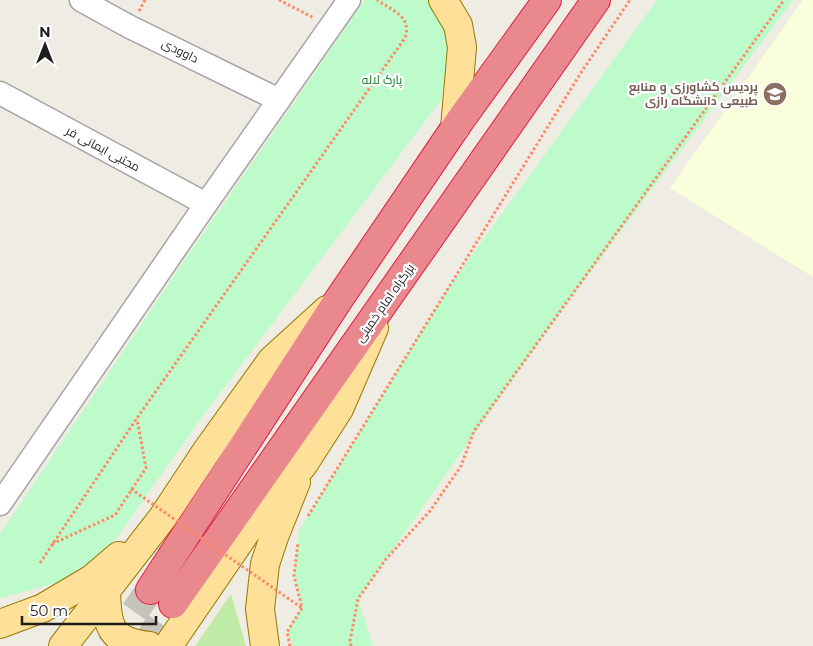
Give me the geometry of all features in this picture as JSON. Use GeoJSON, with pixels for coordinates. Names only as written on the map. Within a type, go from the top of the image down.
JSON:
{"type":"FeatureCollection","features":[{"type":"Feature","properties":{"kind":"highway"},"geometry":{"type":"LineString","coordinates":[[150,590],[339,299],[455,128],[547,0]]}},
{"type":"Feature","properties":{"kind":"highway","name":"بزرگراه امام خمینی"},"geometry":{"type":"LineString","coordinates":[[173,604],[596,0]]}},
{"type":"Feature","properties":{"kind":"main road"},"geometry":{"type":"LineString","coordinates":[[443,0],[458,25],[462,47],[455,128]]}},
{"type":"Feature","properties":{"kind":"main road"},"geometry":{"type":"LineString","coordinates":[[63,646],[163,517],[206,452],[272,360],[339,299]]}},
{"type":"Feature","properties":{"kind":"main road"},"geometry":{"type":"LineString","coordinates":[[106,591],[109,623],[114,632],[130,644],[160,644],[259,513],[303,465],[339,409],[385,303]]}},
{"type":"Feature","properties":{"kind":"main road"},"geometry":{"type":"LineString","coordinates":[[265,646],[260,610],[265,564],[303,465]]}},
{"type":"Feature","properties":{"kind":"main road"},"geometry":{"type":"LineString","coordinates":[[0,624],[43,608],[92,579],[163,517]]}},
{"type":"Feature","properties":{"kind":"street","name":"داوودی"},"geometry":{"type":"LineString","coordinates":[[81,0],[130,27],[279,100]]}},
{"type":"Feature","properties":{"kind":"street"},"geometry":{"type":"LineString","coordinates":[[0,504],[348,0]]}},
{"type":"Feature","properties":{"kind":"street","name":"مجتبی ایمانی فر"},"geometry":{"type":"LineString","coordinates":[[0,94],[206,204]]}},
{"type":"Feature","properties":{"kind":"path"},"geometry":{"type":"LineString","coordinates":[[279,0],[330,26]]}},
{"type":"Feature","properties":{"kind":"path"},"geometry":{"type":"LineString","coordinates":[[40,563],[137,418],[406,38],[407,22],[377,0]]}},
{"type":"Feature","properties":{"kind":"path"},"geometry":{"type":"LineString","coordinates":[[307,518],[582,70],[630,0]]}},
{"type":"Feature","properties":{"kind":"path"},"geometry":{"type":"LineString","coordinates":[[351,646],[350,641],[358,599],[386,559],[430,511],[461,466],[474,432],[784,0]]}},
{"type":"Feature","properties":{"kind":"path"},"geometry":{"type":"LineString","coordinates":[[51,545],[114,515],[146,468],[137,418]]}},
{"type":"Feature","properties":{"kind":"path"},"geometry":{"type":"LineString","coordinates":[[131,489],[302,608]]}},
{"type":"Feature","properties":{"kind":"path"},"geometry":{"type":"LineString","coordinates":[[290,646],[287,632],[302,608],[294,576],[298,540]]}},
{"type":"Feature","properties":{"kind":"shaded area","name":"پردیس کشاورزی و منابع طبیعی دانشگاه رازی"},"geometry":{"type":"Polygon","coordinates":[[[803,0],[813,0],[813,277],[670,188],[803,0]]]}},
{"type":"Feature","properties":{"kind":"green space","name":"پارک لاله"},"geometry":{"type":"Polygon","coordinates":[[[365,0],[430,0],[452,39],[441,100],[202,417],[91,574],[0,598],[0,534],[180,267],[365,0]]]}},
{"type":"Feature","properties":{"kind":"green space"},"geometry":{"type":"Polygon","coordinates":[[[657,0],[793,0],[554,321],[358,599],[373,646],[293,646],[287,632],[302,608],[294,576],[299,531],[450,285],[657,0]]]}},
{"type":"Feature","properties":{"kind":"green space"},"geometry":{"type":"Polygon","coordinates":[[[231,594],[246,646],[195,646],[231,594]]]}},
{"type":"Feature","properties":{"kind":"tunnel"},"geometry":{"type":"LineString","coordinates":[[110,646],[150,590]]}},
{"type":"Feature","properties":{"kind":"tunnel"},"geometry":{"type":"LineString","coordinates":[[144,646],[173,604]]}},
{"type":"Feature","properties":{"kind":"place","name":"پردیس کشاورزی و منابع طبیعی دانشگاه رازی"},"geometry":{"type":"Point","coordinates":[775,94]}}]}
